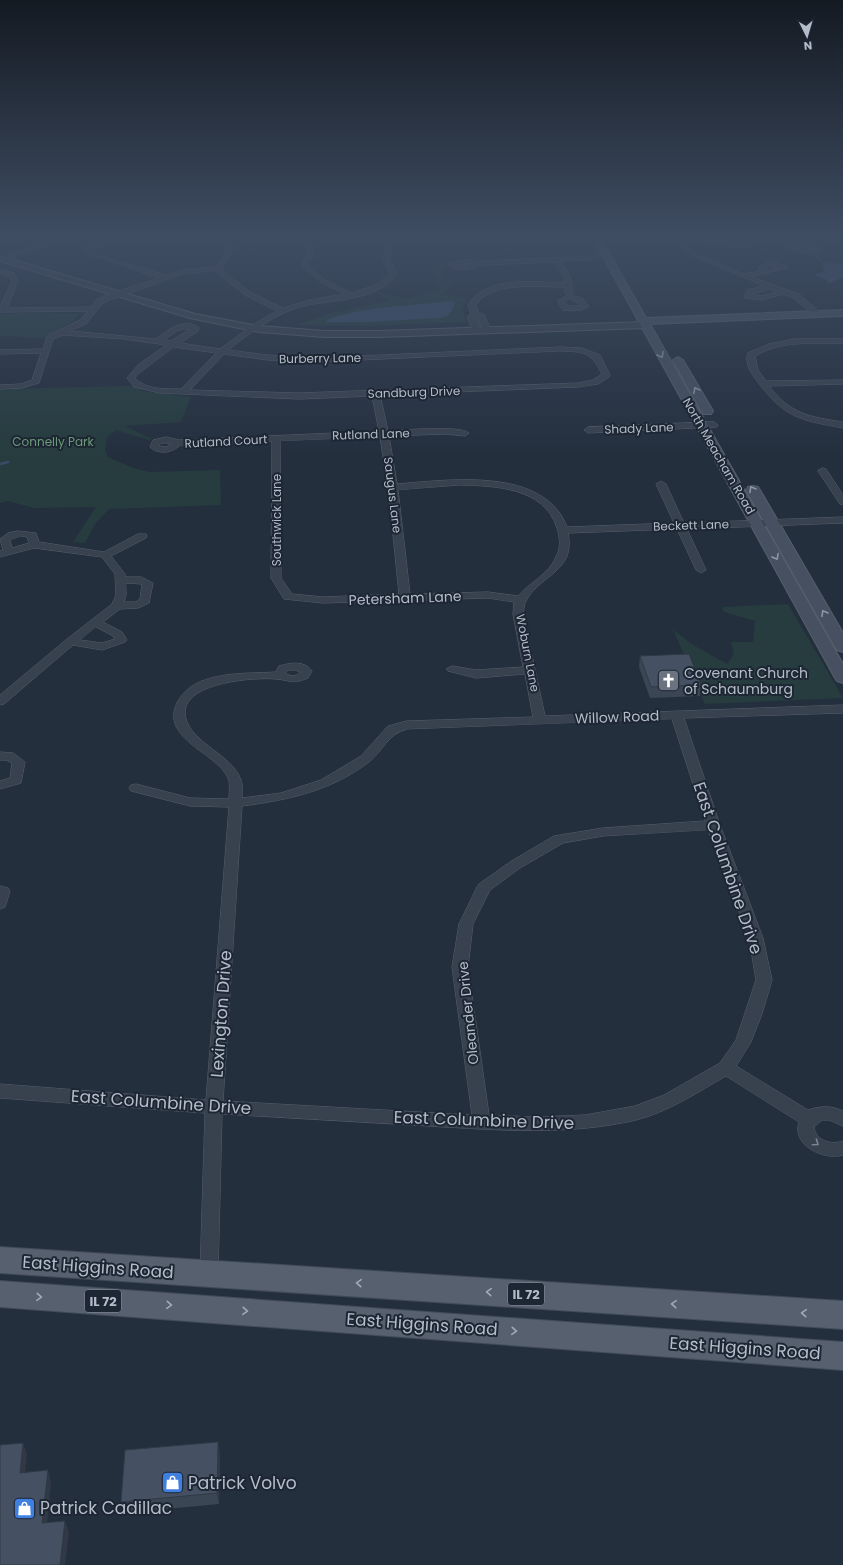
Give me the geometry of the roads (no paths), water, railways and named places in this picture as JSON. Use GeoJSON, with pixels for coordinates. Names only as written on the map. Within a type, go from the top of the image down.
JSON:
{"type":"FeatureCollection","features":[{"type":"Feature","properties":{"kind":"main road","name":"North Meacham Road"},"geometry":{"type":"LineString","coordinates":[[636,308],[701,425],[843,647]]}},
{"type":"Feature","properties":{"kind":"main road"},"geometry":{"type":"LineString","coordinates":[[649,308],[658,325]]}},
{"type":"Feature","properties":{"kind":"main road"},"geometry":{"type":"LineString","coordinates":[[658,325],[843,313]]}},
{"type":"Feature","properties":{"kind":"main road"},"geometry":{"type":"LineString","coordinates":[[644,323],[658,325],[843,318]]}},
{"type":"Feature","properties":{"kind":"main road","name":"North Meacham Road"},"geometry":{"type":"LineString","coordinates":[[674,352],[714,425],[843,678]]}},
{"type":"Feature","properties":{"kind":"main road","name":"East Higgins Road"},"geometry":{"type":"LineString","coordinates":[[0,1260],[843,1315]]}},
{"type":"Feature","properties":{"kind":"main road","name":"East Higgins Road"},"geometry":{"type":"LineString","coordinates":[[0,1294],[843,1356]]}},
{"type":"Feature","properties":{"kind":"street"},"geometry":{"type":"LineString","coordinates":[[169,308],[193,316],[254,326],[338,334],[644,323]]}},
{"type":"Feature","properties":{"kind":"street"},"geometry":{"type":"LineString","coordinates":[[277,308],[282,310]]}},
{"type":"Feature","properties":{"kind":"street"},"geometry":{"type":"LineString","coordinates":[[183,392],[200,372],[254,326],[282,310],[289,308]]}},
{"type":"Feature","properties":{"kind":"street"},"geometry":{"type":"LineString","coordinates":[[473,308],[475,313],[471,318],[481,328]]}},
{"type":"Feature","properties":{"kind":"street"},"geometry":{"type":"LineString","coordinates":[[811,308],[818,314]]}},
{"type":"Feature","properties":{"kind":"street"},"geometry":{"type":"LineString","coordinates":[[1,310],[94,310]]}},
{"type":"Feature","properties":{"kind":"street"},"geometry":{"type":"LineString","coordinates":[[0,386],[22,386],[36,381],[50,338],[83,322],[94,310]]}},
{"type":"Feature","properties":{"kind":"street"},"geometry":{"type":"LineString","coordinates":[[157,342],[177,327],[190,326],[195,328],[175,344]]}},
{"type":"Feature","properties":{"kind":"street","name":"Burberry Lane"},"geometry":{"type":"LineString","coordinates":[[60,332],[175,344],[278,360],[314,360],[560,349],[582,350]]}},
{"type":"Feature","properties":{"kind":"street"},"geometry":{"type":"LineString","coordinates":[[843,341],[788,344],[758,350],[751,355],[750,365],[776,402],[796,416],[843,425]]}},
{"type":"Feature","properties":{"kind":"street","name":"Sandburg Drive"},"geometry":{"type":"LineString","coordinates":[[175,344],[133,373],[131,378],[137,385],[147,389],[183,392],[299,396],[578,385],[595,382],[606,375],[597,357],[582,350]]}},
{"type":"Feature","properties":{"kind":"street"},"geometry":{"type":"LineString","coordinates":[[0,352],[45,351]]}},
{"type":"Feature","properties":{"kind":"street"},"geometry":{"type":"LineString","coordinates":[[763,384],[843,382]]}},
{"type":"Feature","properties":{"kind":"street","name":"Saugus Lane"},"geometry":{"type":"LineString","coordinates":[[376,394],[385,433],[394,486],[405,597]]}},
{"type":"Feature","properties":{"kind":"street","name":"Shady Lane"},"geometry":{"type":"LineString","coordinates":[[588,430],[714,425]]}},
{"type":"Feature","properties":{"kind":"street","name":"Rutland Lane"},"geometry":{"type":"LineString","coordinates":[[276,438],[446,431],[465,433]]}},
{"type":"Feature","properties":{"kind":"street","name":"Rutland Court"},"geometry":{"type":"LineString","coordinates":[[176,443],[276,438]]}},
{"type":"Feature","properties":{"kind":"street","name":"Southwick Lane"},"geometry":{"type":"LineString","coordinates":[[276,438],[276,578],[288,596]]}},
{"type":"Feature","properties":{"kind":"street"},"geometry":{"type":"LineString","coordinates":[[823,471],[843,502]]}},
{"type":"Feature","properties":{"kind":"street","name":"Woburn Lane"},"geometry":{"type":"LineString","coordinates":[[394,486],[478,483],[501,484],[527,491],[545,499],[556,513],[563,530],[564,549],[558,566],[521,600],[518,614],[540,720]]}},
{"type":"Feature","properties":{"kind":"street"},"geometry":{"type":"LineString","coordinates":[[661,484],[701,570]]}},
{"type":"Feature","properties":{"kind":"street","name":"Beckett Lane"},"geometry":{"type":"LineString","coordinates":[[563,530],[843,520]]}},
{"type":"Feature","properties":{"kind":"street"},"geometry":{"type":"LineString","coordinates":[[34,545],[32,535],[21,532],[5,539],[4,553],[34,545],[73,549],[105,555],[142,536]]}},
{"type":"Feature","properties":{"kind":"street"},"geometry":{"type":"LineString","coordinates":[[0,701],[71,641],[96,624],[117,606],[121,595],[120,574],[105,555]]}},
{"type":"Feature","properties":{"kind":"street"},"geometry":{"type":"LineString","coordinates":[[117,606],[138,605],[145,601],[148,583],[141,580],[121,580]]}},
{"type":"Feature","properties":{"kind":"street","name":"Petersham Lane"},"geometry":{"type":"LineString","coordinates":[[288,596],[323,600],[488,595],[521,600]]}},
{"type":"Feature","properties":{"kind":"street"},"geometry":{"type":"LineString","coordinates":[[71,641],[101,648],[112,646],[121,640],[118,634],[96,624]]}},
{"type":"Feature","properties":{"kind":"street"},"geometry":{"type":"LineString","coordinates":[[452,669],[476,674],[530,670]]}},
{"type":"Feature","properties":{"kind":"street","name":"Lexington Drive"},"geometry":{"type":"LineString","coordinates":[[209,1274],[214,1106],[236,803],[235,780],[225,766],[191,737],[182,726],[179,710],[188,693],[207,683],[224,679],[280,675]]}},
{"type":"Feature","properties":{"kind":"street","name":"Willow Road"},"geometry":{"type":"LineString","coordinates":[[236,803],[283,797],[326,784],[365,759],[392,729],[407,725],[843,709]]}},
{"type":"Feature","properties":{"kind":"street","name":"East Columbine Drive"},"geometry":{"type":"LineString","coordinates":[[0,1091],[214,1106],[481,1122],[585,1122],[637,1113],[670,1100],[726,1068],[743,1042],[754,1014],[764,980],[756,938],[712,825],[677,715]]}},
{"type":"Feature","properties":{"kind":"street"},"geometry":{"type":"LineString","coordinates":[[0,756],[10,756],[19,762],[16,780],[0,785]]}},
{"type":"Feature","properties":{"kind":"street"},"geometry":{"type":"LineString","coordinates":[[136,788],[190,802],[209,804],[236,803]]}},
{"type":"Feature","properties":{"kind":"street","name":"Oleander Drive"},"geometry":{"type":"LineString","coordinates":[[481,1122],[460,967],[466,924],[484,887],[515,865],[559,839],[603,832],[712,825]]}},
{"type":"Feature","properties":{"kind":"street"},"geometry":{"type":"LineString","coordinates":[[726,1068],[808,1119]]}},
{"type":"Feature","properties":{"kind":"street"},"geometry":{"type":"LineString","coordinates":[[843,1119],[831,1113],[817,1113],[808,1119],[805,1130],[812,1142],[826,1149],[834,1150],[843,1148]]}},
{"type":"Feature","properties":{"kind":"water"},"geometry":{"type":"Polygon","coordinates":[[[453,308],[448,315],[440,318],[366,322],[327,322],[327,320],[341,315],[371,309],[453,308]]]}},
{"type":"Feature","properties":{"kind":"waterway"},"geometry":{"type":"LineString","coordinates":[[0,464],[8,462]]}},
{"type":"Feature","properties":{"kind":"place","name":"Covenant Church of Schaumburg"},"geometry":{"type":"Point","coordinates":[669,681]}},
{"type":"Feature","properties":{"kind":"place","name":"Patrick Volvo"},"geometry":{"type":"Point","coordinates":[173,1483]}},
{"type":"Feature","properties":{"kind":"place","name":"Patrick Cadillac"},"geometry":{"type":"Point","coordinates":[24,1508]}},
{"type":"Feature","properties":{"kind":"park label","name":"Connelly Park"},"geometry":{"type":"Point","coordinates":[53,441]}}]}
